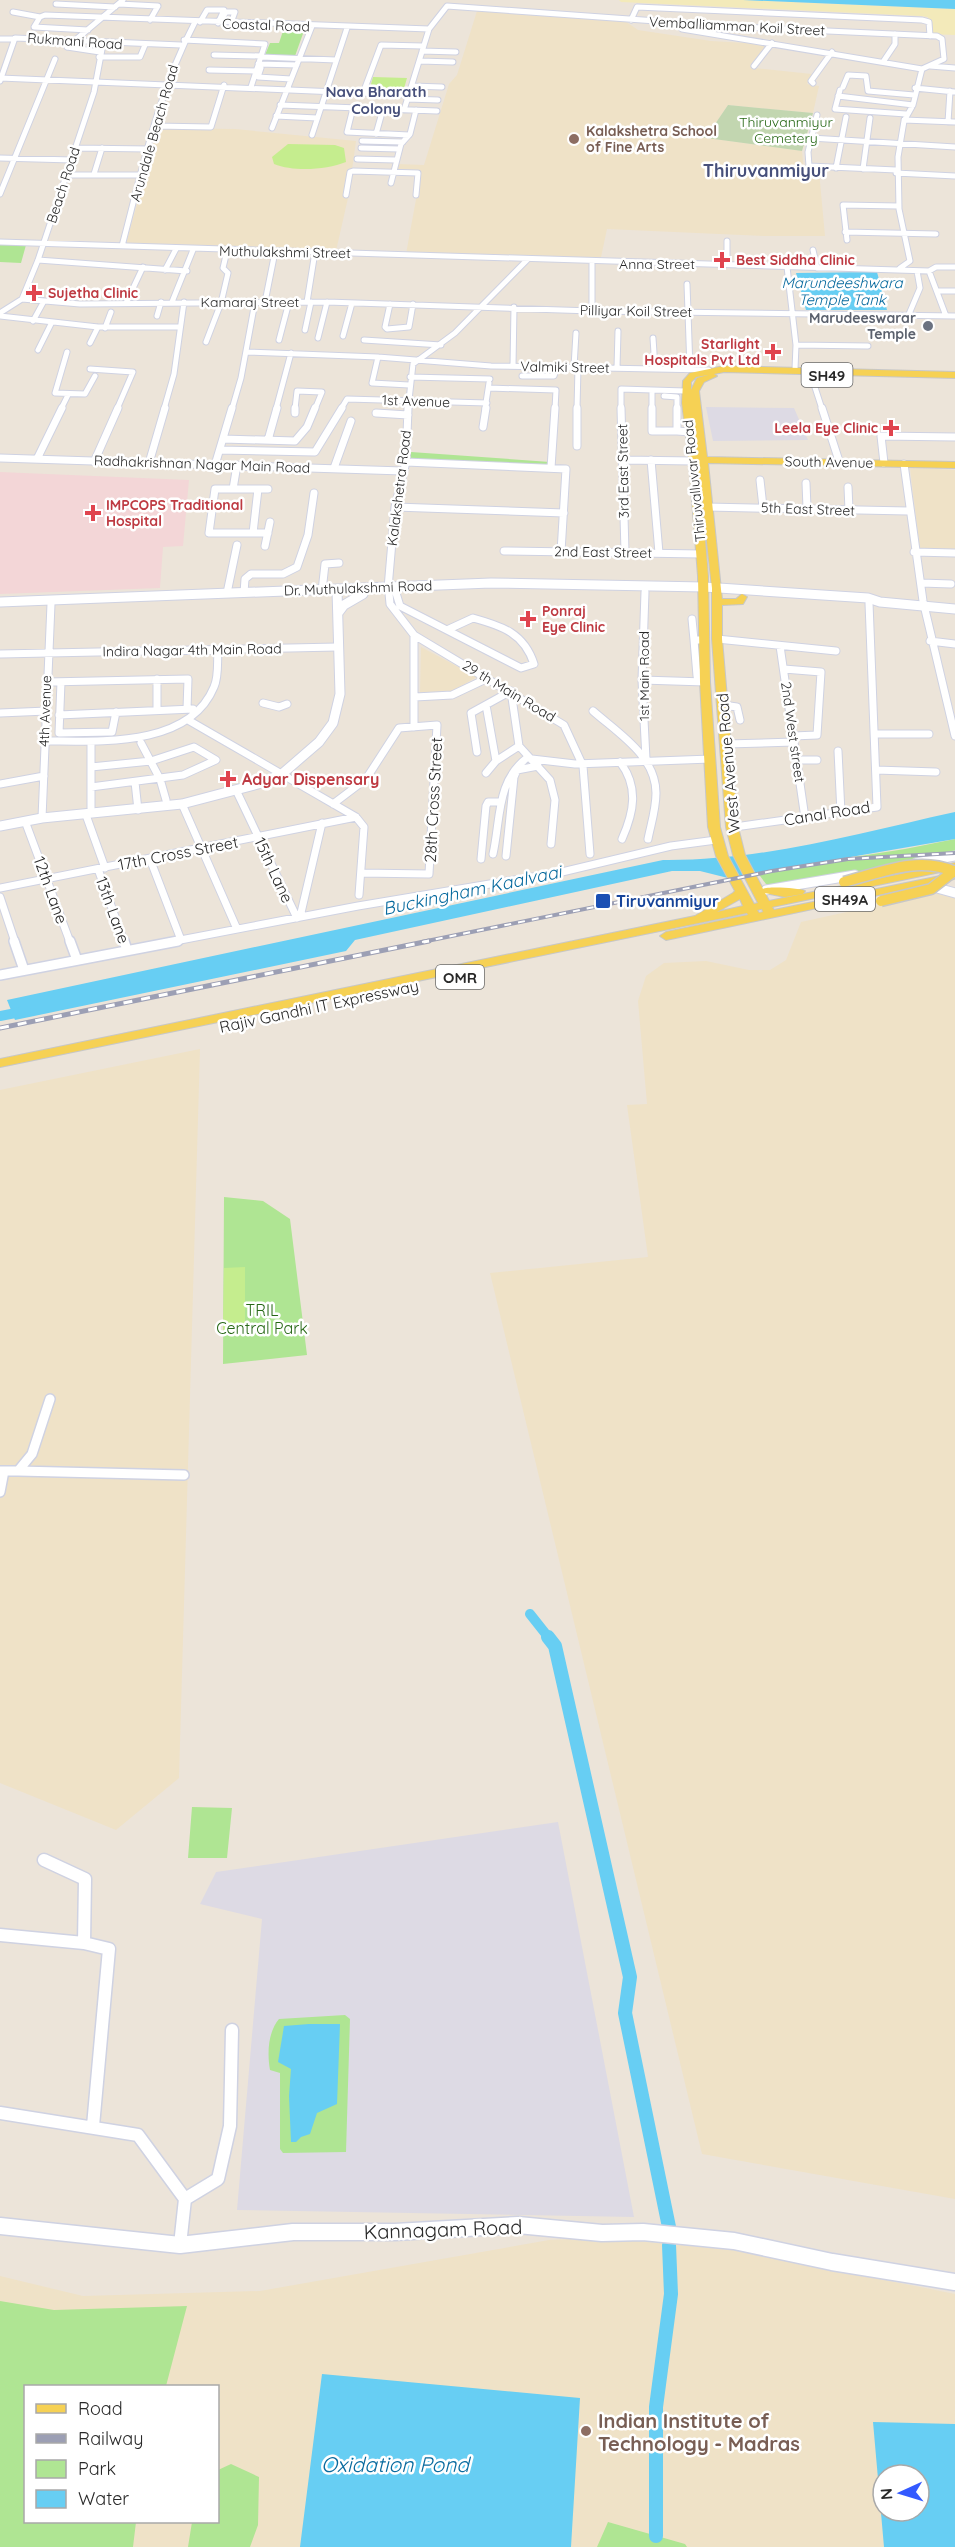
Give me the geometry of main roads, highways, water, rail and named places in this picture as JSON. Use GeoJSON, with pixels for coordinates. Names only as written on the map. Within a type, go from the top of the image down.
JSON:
{"type":"FeatureCollection","features":[{"type":"Feature","properties":{"kind":"main road","name":"Thiruvalluvar Road"},"geometry":{"type":"LineString","coordinates":[[698,460],[690,432],[685,391],[687,381],[693,375],[709,370],[795,369],[955,377]]}},
{"type":"Feature","properties":{"kind":"main road","name":"Thiruvalluvar Road"},"geometry":{"type":"LineString","coordinates":[[704,607],[695,391],[700,380],[720,375],[955,377]]}},
{"type":"Feature","properties":{"kind":"main road","name":"South Avenue"},"geometry":{"type":"LineString","coordinates":[[698,460],[955,465]]}},
{"type":"Feature","properties":{"kind":"main road","name":"SH49"},"geometry":{"type":"LineString","coordinates":[[698,460],[707,507],[716,595]]}},
{"type":"Feature","properties":{"kind":"main road","name":"Dr. Muthulakshmi Road"},"geometry":{"type":"LineString","coordinates":[[0,607],[337,593],[392,595],[491,583],[704,591],[716,595],[868,598],[880,602]]}},
{"type":"Feature","properties":{"kind":"main road","name":"Dr. Muthulakshmi Road"},"geometry":{"type":"LineString","coordinates":[[0,602],[322,591],[392,595],[489,589],[704,591]]}},
{"type":"Feature","properties":{"kind":"main road"},"geometry":{"type":"LineString","coordinates":[[0,826],[89,812],[138,810],[182,804],[236,790],[282,774],[319,742],[333,723],[340,694],[337,593]]}},
{"type":"Feature","properties":{"kind":"main road"},"geometry":{"type":"LineString","coordinates":[[338,613],[344,605],[363,594]]}},
{"type":"Feature","properties":{"kind":"main road"},"geometry":{"type":"LineString","coordinates":[[716,595],[739,602],[742,597],[880,602],[955,609]]}},
{"type":"Feature","properties":{"kind":"main road","name":"West Avenue Road"},"geometry":{"type":"LineString","coordinates":[[716,595],[717,639],[732,827],[739,855],[749,873],[775,905]]}},
{"type":"Feature","properties":{"kind":"main road","name":"West Avenue Road"},"geometry":{"type":"LineString","coordinates":[[704,607],[699,640],[701,679],[711,759],[716,840],[722,856],[742,891],[752,917]]}},
{"type":"Feature","properties":{"kind":"main road"},"geometry":{"type":"LineString","coordinates":[[775,905],[764,891],[955,856]]}},
{"type":"Feature","properties":{"kind":"main road"},"geometry":{"type":"LineString","coordinates":[[752,917],[779,923],[927,891],[945,884],[955,871]]}},
{"type":"Feature","properties":{"kind":"main road","name":"Rajiv Gandhi IT Expressway"},"geometry":{"type":"LineString","coordinates":[[0,1071],[733,923],[752,917],[775,905],[920,883],[955,871]]}},
{"type":"Feature","properties":{"kind":"main road","name":"SH49A"},"geometry":{"type":"LineString","coordinates":[[775,905],[840,886],[955,871]]}},
{"type":"Feature","properties":{"kind":"main road"},"geometry":{"type":"LineString","coordinates":[[920,883],[954,891]]}},
{"type":"Feature","properties":{"kind":"main road"},"geometry":{"type":"LineString","coordinates":[[697,920],[707,910],[735,900],[742,891]]}},
{"type":"Feature","properties":{"kind":"main road","name":"Rajiv Gandhi IT Expressway"},"geometry":{"type":"LineString","coordinates":[[0,1063],[697,920],[752,917]]}},
{"type":"Feature","properties":{"kind":"main road","name":"Kannagam Road"},"geometry":{"type":"LineString","coordinates":[[0,2226],[180,2245],[293,2232],[395,2232],[518,2225],[602,2233],[688,2235],[734,2241],[832,2262],[955,2282]]}},
{"type":"Feature","properties":{"kind":"water"},"geometry":{"type":"Polygon","coordinates":[[[743,0],[955,0],[955,9],[743,0]]]}},
{"type":"Feature","properties":{"kind":"water","name":"Marundeeshwara Temple Tank"},"geometry":{"type":"Polygon","coordinates":[[[877,272],[887,310],[806,310],[796,273],[877,272]]]}},
{"type":"Feature","properties":{"kind":"water"},"geometry":{"type":"Polygon","coordinates":[[[955,812],[955,839],[728,878],[700,871],[672,871],[355,940],[346,951],[15,1020],[7,1000],[663,860],[737,856],[774,851],[955,812]]]}},
{"type":"Feature","properties":{"kind":"water"},"geometry":{"type":"Polygon","coordinates":[[[340,2024],[337,2104],[317,2113],[310,2134],[301,2137],[296,2142],[291,2142],[289,2096],[291,2069],[278,2062],[284,2026],[340,2024]]]}},
{"type":"Feature","properties":{"kind":"water","name":"Oxidation Pond"},"geometry":{"type":"Polygon","coordinates":[[[322,2374],[580,2398],[571,2547],[300,2547],[322,2374]]]}},
{"type":"Feature","properties":{"kind":"water"},"geometry":{"type":"Polygon","coordinates":[[[873,2422],[955,2424],[955,2547],[884,2547],[882,2523],[931,2523],[931,2463],[877,2463],[873,2422]]]}},
{"type":"Feature","properties":{"kind":"waterway","name":"Buckingham Kaalvaai"},"geometry":{"type":"LineString","coordinates":[[0,1016],[26,1011]]}},
{"type":"Feature","properties":{"kind":"waterway"},"geometry":{"type":"LineString","coordinates":[[530,1614],[549,1638]]}},
{"type":"Feature","properties":{"kind":"waterway"},"geometry":{"type":"LineString","coordinates":[[548,1637],[555,1646],[630,1977],[625,2013],[669,2227]]}},
{"type":"Feature","properties":{"kind":"waterway"},"geometry":{"type":"LineString","coordinates":[[656,2536],[656,2407],[671,2294],[669,2245]]}},
{"type":"Feature","properties":{"kind":"railway"},"geometry":{"type":"LineString","coordinates":[[422,942],[772,871],[848,859],[955,853]]}},
{"type":"Feature","properties":{"kind":"railway"},"geometry":{"type":"LineString","coordinates":[[0,1028],[429,941]]}},
{"type":"Feature","properties":{"kind":"place","name":"Kalakshetra School of Fine Arts"},"geometry":{"type":"Point","coordinates":[574,139]}},
{"type":"Feature","properties":{"kind":"place","name":"Best Siddha Clinic"},"geometry":{"type":"Point","coordinates":[722,260]}},
{"type":"Feature","properties":{"kind":"place","name":"Sujetha Clinic"},"geometry":{"type":"Point","coordinates":[34,293]}},
{"type":"Feature","properties":{"kind":"place","name":"Marudeeswarar Temple"},"geometry":{"type":"Point","coordinates":[928,326]}},
{"type":"Feature","properties":{"kind":"place","name":"Starlight Hospitals Pvt Ltd"},"geometry":{"type":"Point","coordinates":[773,352]}},
{"type":"Feature","properties":{"kind":"place","name":"Leela Eye Clinic"},"geometry":{"type":"Point","coordinates":[891,428]}},
{"type":"Feature","properties":{"kind":"place","name":"IMPCOPS Traditional Hospital"},"geometry":{"type":"Point","coordinates":[93,513]}},
{"type":"Feature","properties":{"kind":"place","name":"Ponraj Eye Clinic"},"geometry":{"type":"Point","coordinates":[528,619]}},
{"type":"Feature","properties":{"kind":"place","name":"Adyar Dispensary"},"geometry":{"type":"Point","coordinates":[228,779]}},
{"type":"Feature","properties":{"kind":"place","name":"Tiruvanmiyur"},"geometry":{"type":"Point","coordinates":[603,901]}},
{"type":"Feature","properties":{"kind":"place","name":"Indian Institute of Technology - Madras"},"geometry":{"type":"Point","coordinates":[586,2431]}},
{"type":"Feature","properties":{"kind":"district","name":"Nava Bharath Colony"},"geometry":{"type":"Point","coordinates":[376,100]}},
{"type":"Feature","properties":{"kind":"district","name":"Thiruvanmiyur"},"geometry":{"type":"Point","coordinates":[766,170]}},
{"type":"Feature","properties":{"kind":"park label","name":"Thiruvanmiyur Cemetery"},"geometry":{"type":"Point","coordinates":[786,130]}},
{"type":"Feature","properties":{"kind":"park label","name":"TRIL Central Park"},"geometry":{"type":"Point","coordinates":[262,1319]}}]}
